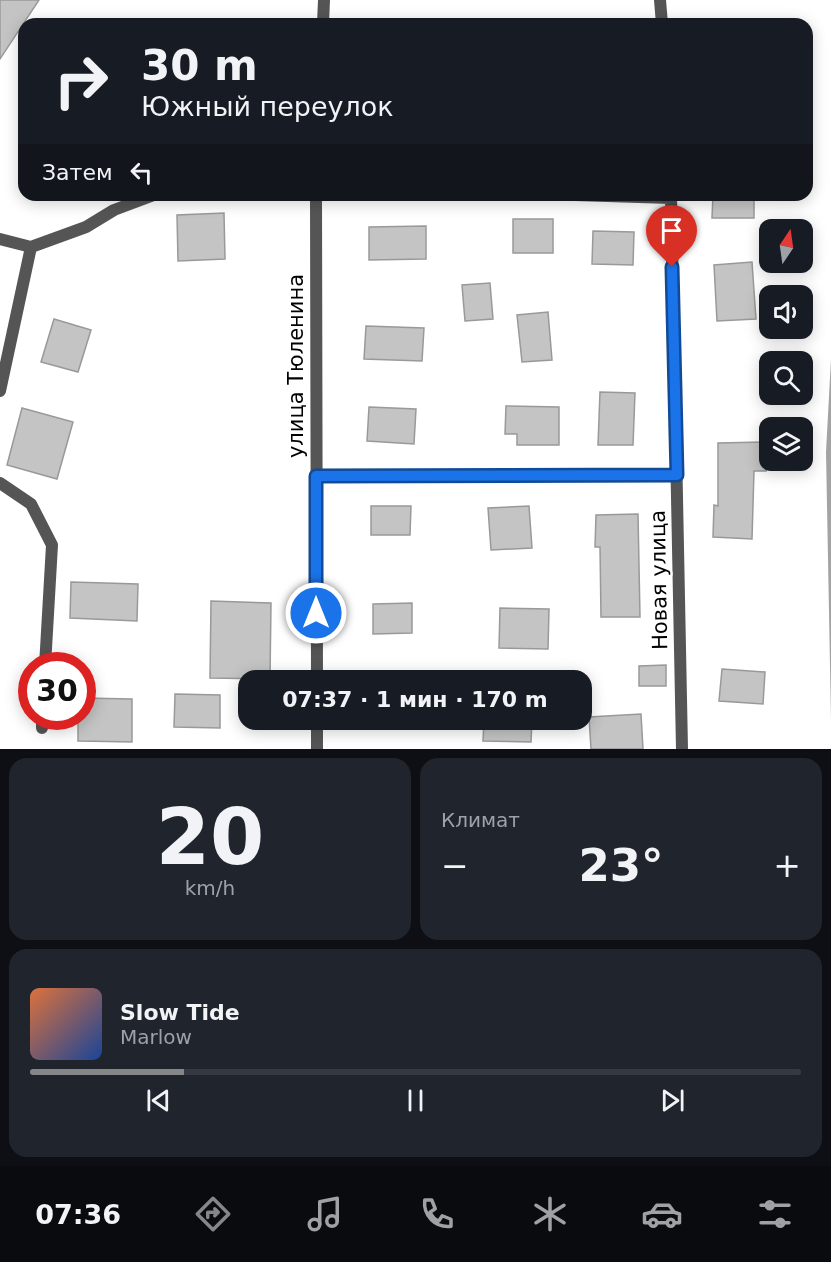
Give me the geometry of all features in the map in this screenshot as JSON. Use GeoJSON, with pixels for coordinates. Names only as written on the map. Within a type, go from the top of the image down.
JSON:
{"type":"FeatureCollection","features":[{"type":"Feature","properties":{"kind":"street"},"geometry":{"type":"LineString","coordinates":[[323,18],[324,0]]}},
{"type":"Feature","properties":{"kind":"street"},"geometry":{"type":"LineString","coordinates":[[660,0],[662,18]]}},
{"type":"Feature","properties":{"kind":"street"},"geometry":{"type":"LineString","coordinates":[[0,239],[31,247],[86,227],[114,210],[138,201]]}},
{"type":"Feature","properties":{"kind":"street","name":"улица Тюленина"},"geometry":{"type":"LineString","coordinates":[[316,201],[316,670]]}},
{"type":"Feature","properties":{"kind":"street","name":"Новая улица"},"geometry":{"type":"LineString","coordinates":[[671,201],[682,749]]}},
{"type":"Feature","properties":{"kind":"street"},"geometry":{"type":"LineString","coordinates":[[0,391],[31,247]]}},
{"type":"Feature","properties":{"kind":"street"},"geometry":{"type":"LineString","coordinates":[[316,476],[677,475]]}},
{"type":"Feature","properties":{"kind":"street"},"geometry":{"type":"LineString","coordinates":[[0,483],[31,504],[52,545],[46,652]]}},
{"type":"Feature","properties":{"kind":"street"},"geometry":{"type":"LineString","coordinates":[[317,730],[317,749]]}},
{"type":"Feature","properties":{"kind":"shaded area"},"geometry":{"type":"Polygon","coordinates":[[[831,359],[831,719],[826,452],[831,359]]]}},
{"type":"Feature","properties":{"kind":"building"},"geometry":{"type":"Polygon","coordinates":[[[0,0],[39,0],[27,18],[18,18],[18,32],[0,59],[0,0]]]}},
{"type":"Feature","properties":{"kind":"building"},"geometry":{"type":"Polygon","coordinates":[[[713,201],[754,201],[754,218],[712,218],[713,201]]]}},
{"type":"Feature","properties":{"kind":"building"},"geometry":{"type":"Polygon","coordinates":[[[224,213],[225,259],[178,261],[177,215],[224,213]]]}},
{"type":"Feature","properties":{"kind":"building"},"geometry":{"type":"Polygon","coordinates":[[[513,219],[553,219],[553,253],[513,253],[513,219]]]}},
{"type":"Feature","properties":{"kind":"building"},"geometry":{"type":"Polygon","coordinates":[[[426,226],[426,259],[369,260],[369,227],[426,226]]]}},
{"type":"Feature","properties":{"kind":"building"},"geometry":{"type":"Polygon","coordinates":[[[593,231],[634,232],[633,265],[592,264],[593,231]]]}},
{"type":"Feature","properties":{"kind":"building"},"geometry":{"type":"Polygon","coordinates":[[[752,262],[756,319],[717,321],[714,265],[752,262]]]}},
{"type":"Feature","properties":{"kind":"building"},"geometry":{"type":"Polygon","coordinates":[[[490,283],[493,319],[465,321],[462,285],[490,283]]]}},
{"type":"Feature","properties":{"kind":"building"},"geometry":{"type":"Polygon","coordinates":[[[548,312],[552,360],[522,362],[517,315],[548,312]]]}},
{"type":"Feature","properties":{"kind":"building"},"geometry":{"type":"Polygon","coordinates":[[[54,319],[91,330],[78,372],[41,362],[54,319]]]}},
{"type":"Feature","properties":{"kind":"building"},"geometry":{"type":"Polygon","coordinates":[[[366,326],[424,328],[422,361],[364,359],[366,326]]]}},
{"type":"Feature","properties":{"kind":"building"},"geometry":{"type":"Polygon","coordinates":[[[600,392],[635,393],[633,445],[598,445],[600,392]]]}},
{"type":"Feature","properties":{"kind":"building"},"geometry":{"type":"Polygon","coordinates":[[[506,406],[559,407],[559,445],[517,445],[517,434],[505,434],[506,406]]]}},
{"type":"Feature","properties":{"kind":"building"},"geometry":{"type":"Polygon","coordinates":[[[369,407],[416,409],[414,444],[367,441],[369,407]]]}},
{"type":"Feature","properties":{"kind":"building"},"geometry":{"type":"Polygon","coordinates":[[[22,408],[73,422],[57,479],[7,465],[22,408]]]}},
{"type":"Feature","properties":{"kind":"building"},"geometry":{"type":"Polygon","coordinates":[[[759,442],[759,471],[754,471],[752,539],[713,537],[714,505],[718,506],[718,443],[759,442]]]}},
{"type":"Feature","properties":{"kind":"building"},"geometry":{"type":"Polygon","coordinates":[[[371,506],[411,506],[410,535],[371,535],[371,506]]]}},
{"type":"Feature","properties":{"kind":"building"},"geometry":{"type":"Polygon","coordinates":[[[529,506],[532,548],[491,550],[488,508],[529,506]]]}},
{"type":"Feature","properties":{"kind":"building"},"geometry":{"type":"Polygon","coordinates":[[[638,514],[640,617],[601,617],[600,547],[595,547],[596,515],[638,514]]]}},
{"type":"Feature","properties":{"kind":"building"},"geometry":{"type":"Polygon","coordinates":[[[71,582],[138,584],[137,621],[70,618],[71,582]]]}},
{"type":"Feature","properties":{"kind":"building"},"geometry":{"type":"Polygon","coordinates":[[[211,601],[271,603],[270,670],[238,670],[238,678],[210,678],[211,601]]]}},
{"type":"Feature","properties":{"kind":"building"},"geometry":{"type":"Polygon","coordinates":[[[412,603],[412,633],[373,634],[373,604],[412,603]]]}},
{"type":"Feature","properties":{"kind":"building"},"geometry":{"type":"Polygon","coordinates":[[[500,608],[549,609],[548,649],[499,648],[500,608]]]}},
{"type":"Feature","properties":{"kind":"building"},"geometry":{"type":"Polygon","coordinates":[[[666,665],[666,686],[639,686],[639,666],[666,665]]]}},
{"type":"Feature","properties":{"kind":"building"},"geometry":{"type":"Polygon","coordinates":[[[722,669],[765,672],[763,704],[719,701],[722,669]]]}},
{"type":"Feature","properties":{"kind":"building"},"geometry":{"type":"Polygon","coordinates":[[[175,694],[220,695],[220,728],[174,727],[175,694]]]}},
{"type":"Feature","properties":{"kind":"building"},"geometry":{"type":"Polygon","coordinates":[[[96,698],[132,699],[132,742],[78,741],[78,730],[96,730],[96,698]]]}},
{"type":"Feature","properties":{"kind":"building"},"geometry":{"type":"Polygon","coordinates":[[[641,714],[643,749],[591,749],[592,717],[641,714]]]}},
{"type":"Feature","properties":{"kind":"building"},"geometry":{"type":"Polygon","coordinates":[[[484,730],[532,730],[531,742],[483,741],[484,730]]]}},
{"type":"Feature","properties":{"kind":"route"},"geometry":{"type":"LineString","coordinates":[[316,613],[316,476],[677,475],[672,267]]}}]}
